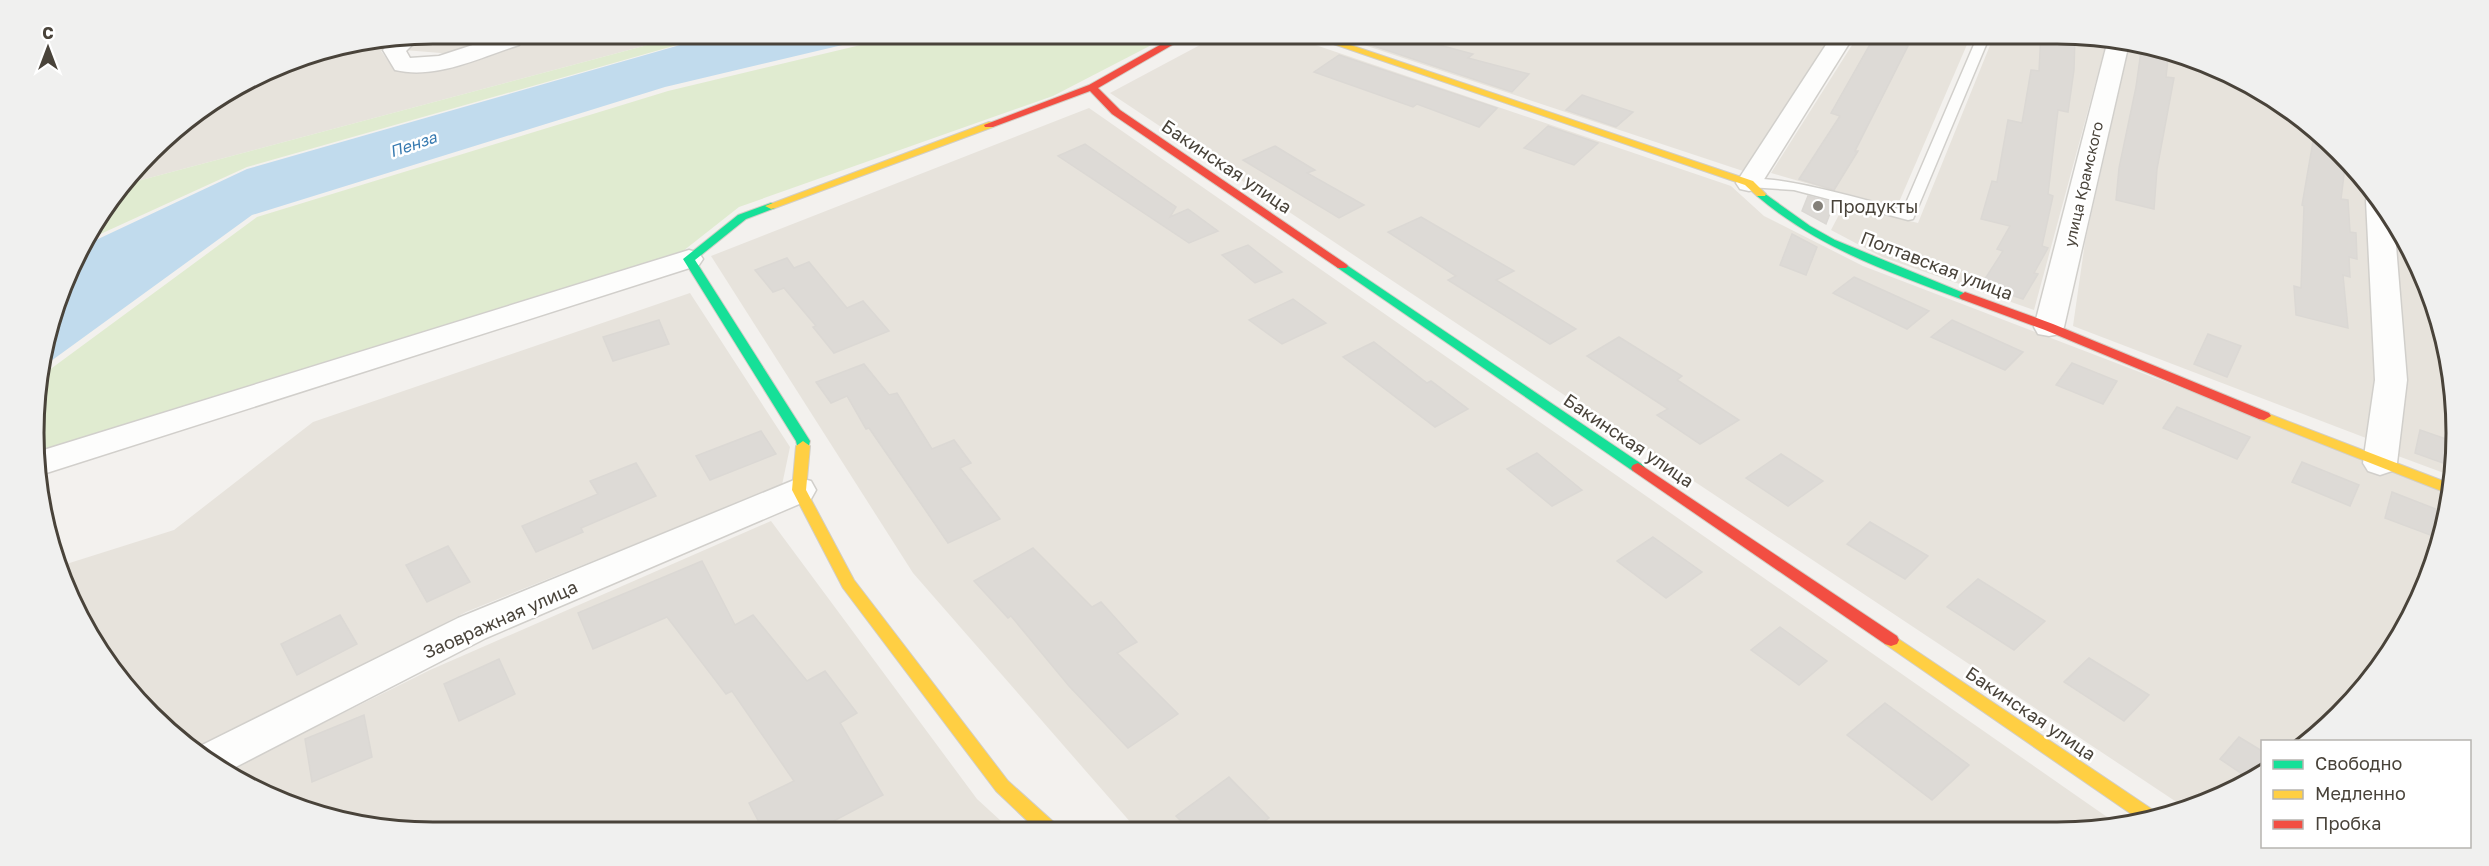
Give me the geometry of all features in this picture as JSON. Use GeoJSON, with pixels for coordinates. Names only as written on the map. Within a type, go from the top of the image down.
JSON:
{"type":"FeatureCollection","features":[{"type":"Feature","properties":{"kind":"street"},"geometry":{"type":"LineString","coordinates":[[400,45],[394,50],[403,65],[441,63],[499,44]]}},
{"type":"Feature","properties":{"kind":"street"},"geometry":{"type":"LineString","coordinates":[[44,462],[689,260],[742,217],[1092,87],[1169,44]]}},
{"type":"Feature","properties":{"kind":"street","name":"Полтавская улица"},"geometry":{"type":"LineString","coordinates":[[1338,44],[1749,183],[1783,215],[1864,258],[2049,327],[2442,486]]}},
{"type":"Feature","properties":{"kind":"street"},"geometry":{"type":"LineString","coordinates":[[1749,183],[1838,44]]}},
{"type":"Feature","properties":{"kind":"street","name":"улица Крамского"},"geometry":{"type":"LineString","coordinates":[[2049,327],[2116,48]]}},
{"type":"Feature","properties":{"kind":"street","name":"Бакинская улица"},"geometry":{"type":"LineString","coordinates":[[1092,87],[1116,112],[2143,812]]}},
{"type":"Feature","properties":{"kind":"street"},"geometry":{"type":"LineString","coordinates":[[2380,217],[2391,380],[2380,462]]}},
{"type":"Feature","properties":{"kind":"street"},"geometry":{"type":"LineString","coordinates":[[689,260],[803,441],[799,490],[848,584],[1002,786],[1041,822]]}},
{"type":"Feature","properties":{"kind":"street","name":"Заовражная улица"},"geometry":{"type":"LineString","coordinates":[[217,757],[472,628],[799,490]]}},
{"type":"Feature","properties":{"kind":"lane"},"geometry":{"type":"LineString","coordinates":[[1749,183],[1794,186],[1908,216],[1980,44]]}},
{"type":"Feature","properties":{"kind":"shaded area"},"geometry":{"type":"Polygon","coordinates":[[[411,44],[484,44],[453,54],[404,50],[411,44]]]}},
{"type":"Feature","properties":{"kind":"shaded area"},"geometry":{"type":"Polygon","coordinates":[[[511,44],[651,44],[136,182],[176,140],[217,109],[261,84],[308,64],[357,51],[386,47],[381,51],[394,69],[444,66],[511,44]]]}},
{"type":"Feature","properties":{"kind":"shaded area"},"geometry":{"type":"Polygon","coordinates":[[[1202,44],[1313,44],[1731,186],[1764,216],[1863,266],[2441,488],[2425,558],[2405,605],[2380,649],[2349,690],[2313,726],[2296,740],[2261,740],[2261,764],[2205,793],[2178,803],[1110,93],[1202,44]]]}},
{"type":"Feature","properties":{"kind":"shaded area"},"geometry":{"type":"Polygon","coordinates":[[[1361,44],[1826,44],[1743,171],[1361,44]]]}},
{"type":"Feature","properties":{"kind":"shaded area"},"geometry":{"type":"Polygon","coordinates":[[[1853,44],[1967,44],[1896,209],[1771,173],[1853,44]]]}},
{"type":"Feature","properties":{"kind":"shaded area"},"geometry":{"type":"Polygon","coordinates":[[[1991,44],[2081,44],[2105,47],[2034,310],[1882,257],[1831,230],[1844,205],[1918,223],[1991,44]]]}},
{"type":"Feature","properties":{"kind":"shaded area"},"geometry":{"type":"Polygon","coordinates":[[[2128,50],[2181,64],[2205,73],[2272,109],[2313,140],[2349,176],[2368,200],[2378,375],[2366,438],[2073,326],[2085,242],[2128,50]]]}},
{"type":"Feature","properties":{"kind":"shaded area"},"geometry":{"type":"Polygon","coordinates":[[[1089,108],[2109,819],[2081,822],[1130,822],[913,573],[711,256],[1089,108]]]}},
{"type":"Feature","properties":{"kind":"shaded area"},"geometry":{"type":"Polygon","coordinates":[[[2397,245],[2425,308],[2438,357],[2445,408],[2443,473],[2398,456],[2407,383],[2397,245]]]}},
{"type":"Feature","properties":{"kind":"shaded area"},"geometry":{"type":"Polygon","coordinates":[[[690,293],[790,447],[782,485],[466,612],[206,749],[176,726],[140,690],[124,670],[96,628],[66,564],[174,530],[313,422],[690,293]]]}},
{"type":"Feature","properties":{"kind":"shaded area"},"geometry":{"type":"Polygon","coordinates":[[[771,521],[977,799],[1002,822],[408,822],[357,815],[308,802],[284,793],[234,768],[430,670],[771,521]]]}},
{"type":"Feature","properties":{"kind":"green space"},"geometry":{"type":"Polygon","coordinates":[[[651,44],[680,44],[247,167],[98,235],[136,182],[651,44]]]}},
{"type":"Feature","properties":{"kind":"green space"},"geometry":{"type":"Polygon","coordinates":[[[865,44],[1153,44],[1053,96],[739,207],[678,255],[44,459],[44,408],[49,370],[257,217],[668,91],[865,44]]]}},
{"type":"Feature","properties":{"kind":"water","name":"Пенза"},"geometry":{"type":"Polygon","coordinates":[[[684,44],[847,44],[665,87],[252,215],[50,362],[64,308],[95,241],[247,169],[684,44]]]}},
{"type":"Feature","properties":{"kind":"building"},"geometry":{"type":"Polygon","coordinates":[[[1368,44],[1436,44],[1473,54],[1468,58],[1529,74],[1512,92],[1368,44]]]}},
{"type":"Feature","properties":{"kind":"building"},"geometry":{"type":"Polygon","coordinates":[[[1870,44],[1908,46],[1855,151],[1858,151],[1834,190],[1799,179],[1840,116],[1831,113],[1870,44]]]}},
{"type":"Feature","properties":{"kind":"building"},"geometry":{"type":"Polygon","coordinates":[[[2040,44],[2075,44],[2074,70],[2068,112],[2058,110],[2048,194],[2053,196],[2042,246],[2048,248],[2034,273],[2038,274],[2023,299],[1981,285],[2003,251],[1997,249],[2010,226],[1981,219],[1992,181],[1997,182],[2008,120],[2022,123],[2031,70],[2039,71],[2040,44]]]}},
{"type":"Feature","properties":{"kind":"building"},"geometry":{"type":"Polygon","coordinates":[[[2141,53],[2168,60],[2166,77],[2174,78],[2157,169],[2154,209],[2116,200],[2119,168],[2141,53]]]}},
{"type":"Feature","properties":{"kind":"building"},"geometry":{"type":"Polygon","coordinates":[[[1339,55],[1497,108],[1479,127],[1417,104],[1413,107],[1314,72],[1339,55]]]}},
{"type":"Feature","properties":{"kind":"building"},"geometry":{"type":"Polygon","coordinates":[[[1582,95],[1633,112],[1616,127],[1566,110],[1582,95]]]}},
{"type":"Feature","properties":{"kind":"building"},"geometry":{"type":"Polygon","coordinates":[[[1548,126],[1598,143],[1574,165],[1524,148],[1548,126]]]}},
{"type":"Feature","properties":{"kind":"building"},"geometry":{"type":"Polygon","coordinates":[[[2313,140],[2344,171],[2341,199],[2348,200],[2350,232],[2356,233],[2357,259],[2349,257],[2350,277],[2343,275],[2348,328],[2296,315],[2294,286],[2301,288],[2304,206],[2302,205],[2313,140]]]}},
{"type":"Feature","properties":{"kind":"building"},"geometry":{"type":"Polygon","coordinates":[[[1085,144],[1176,207],[1170,217],[1188,209],[1218,231],[1189,243],[1058,156],[1085,144]]]}},
{"type":"Feature","properties":{"kind":"building"},"geometry":{"type":"Polygon","coordinates":[[[1275,146],[1315,170],[1307,173],[1364,205],[1339,218],[1243,160],[1275,146]]]}},
{"type":"Feature","properties":{"kind":"building","name":"Продукты"},"geometry":{"type":"Polygon","coordinates":[[[1808,196],[1834,203],[1826,224],[1802,211],[1808,196]]]}},
{"type":"Feature","properties":{"kind":"building"},"geometry":{"type":"Polygon","coordinates":[[[1421,217],[1514,271],[1496,280],[1576,329],[1550,344],[1448,280],[1456,276],[1388,232],[1421,217]]]}},
{"type":"Feature","properties":{"kind":"building"},"geometry":{"type":"Polygon","coordinates":[[[1792,234],[1817,247],[1806,275],[1780,265],[1792,234]]]}},
{"type":"Feature","properties":{"kind":"building"},"geometry":{"type":"Polygon","coordinates":[[[1248,245],[1282,272],[1255,283],[1222,255],[1248,245]]]}},
{"type":"Feature","properties":{"kind":"building"},"geometry":{"type":"Polygon","coordinates":[[[787,258],[794,268],[809,262],[847,308],[863,301],[889,331],[834,353],[813,327],[816,326],[784,288],[773,292],[755,270],[787,258]]]}},
{"type":"Feature","properties":{"kind":"building"},"geometry":{"type":"Polygon","coordinates":[[[1854,277],[1929,311],[1907,329],[1833,293],[1854,277]]]}},
{"type":"Feature","properties":{"kind":"building"},"geometry":{"type":"Polygon","coordinates":[[[1293,299],[1326,323],[1282,344],[1249,320],[1293,299]]]}},
{"type":"Feature","properties":{"kind":"building"},"geometry":{"type":"Polygon","coordinates":[[[659,320],[669,344],[613,361],[603,337],[659,320]]]}},
{"type":"Feature","properties":{"kind":"building"},"geometry":{"type":"Polygon","coordinates":[[[1952,320],[2023,352],[2005,370],[1931,337],[1952,320]]]}},
{"type":"Feature","properties":{"kind":"building"},"geometry":{"type":"Polygon","coordinates":[[[2208,334],[2241,346],[2227,377],[2194,364],[2208,334]]]}},
{"type":"Feature","properties":{"kind":"building"},"geometry":{"type":"Polygon","coordinates":[[[1619,337],[1682,376],[1677,380],[1739,420],[1700,444],[1657,415],[1668,409],[1587,356],[1619,337]]]}},
{"type":"Feature","properties":{"kind":"building"},"geometry":{"type":"Polygon","coordinates":[[[1374,342],[1427,383],[1431,381],[1468,409],[1435,427],[1343,357],[1374,342]]]}},
{"type":"Feature","properties":{"kind":"building"},"geometry":{"type":"Polygon","coordinates":[[[2072,363],[2117,381],[2103,404],[2056,385],[2072,363]]]}},
{"type":"Feature","properties":{"kind":"building"},"geometry":{"type":"Polygon","coordinates":[[[864,364],[889,395],[897,393],[932,449],[954,440],[971,463],[960,468],[1000,519],[948,543],[869,428],[866,429],[847,396],[831,403],[816,382],[864,364]]]}},
{"type":"Feature","properties":{"kind":"building"},"geometry":{"type":"Polygon","coordinates":[[[2177,407],[2250,437],[2237,459],[2163,428],[2177,407]]]}},
{"type":"Feature","properties":{"kind":"building"},"geometry":{"type":"Polygon","coordinates":[[[2420,430],[2446,439],[2444,464],[2415,453],[2420,430]]]}},
{"type":"Feature","properties":{"kind":"building"},"geometry":{"type":"Polygon","coordinates":[[[761,431],[776,454],[710,480],[696,456],[761,431]]]}},
{"type":"Feature","properties":{"kind":"building"},"geometry":{"type":"Polygon","coordinates":[[[1537,453],[1582,490],[1552,506],[1507,469],[1537,453]]]}},
{"type":"Feature","properties":{"kind":"building"},"geometry":{"type":"Polygon","coordinates":[[[1781,454],[1823,481],[1788,506],[1746,478],[1781,454]]]}},
{"type":"Feature","properties":{"kind":"building"},"geometry":{"type":"Polygon","coordinates":[[[2302,462],[2359,485],[2350,506],[2292,482],[2302,462]]]}},
{"type":"Feature","properties":{"kind":"building"},"geometry":{"type":"Polygon","coordinates":[[[636,463],[656,496],[581,528],[583,532],[536,552],[522,526],[598,494],[590,481],[636,463]]]}},
{"type":"Feature","properties":{"kind":"building"},"geometry":{"type":"Polygon","coordinates":[[[2392,492],[2438,510],[2432,535],[2385,518],[2392,492]]]}},
{"type":"Feature","properties":{"kind":"building"},"geometry":{"type":"Polygon","coordinates":[[[1870,522],[1928,556],[1905,579],[1847,544],[1870,522]]]}},
{"type":"Feature","properties":{"kind":"building"},"geometry":{"type":"Polygon","coordinates":[[[1653,537],[1702,572],[1666,598],[1617,561],[1653,537]]]}},
{"type":"Feature","properties":{"kind":"building"},"geometry":{"type":"Polygon","coordinates":[[[448,546],[470,582],[427,602],[406,565],[448,546]]]}},
{"type":"Feature","properties":{"kind":"building"},"geometry":{"type":"Polygon","coordinates":[[[1033,548],[1092,607],[1101,602],[1137,642],[1117,653],[1178,714],[1128,748],[1069,686],[1011,616],[1008,618],[974,581],[1033,548]]]}},
{"type":"Feature","properties":{"kind":"building"},"geometry":{"type":"Polygon","coordinates":[[[702,561],[735,625],[753,615],[807,681],[825,671],[857,713],[840,723],[883,795],[832,822],[759,822],[749,803],[794,781],[732,691],[726,694],[667,617],[593,649],[578,613],[702,561]]]}},
{"type":"Feature","properties":{"kind":"building"},"geometry":{"type":"Polygon","coordinates":[[[1978,579],[2045,621],[2014,650],[1947,607],[1978,579]]]}},
{"type":"Feature","properties":{"kind":"building"},"geometry":{"type":"Polygon","coordinates":[[[340,615],[357,644],[297,675],[281,644],[340,615]]]}},
{"type":"Feature","properties":{"kind":"building"},"geometry":{"type":"Polygon","coordinates":[[[1780,627],[1827,661],[1799,685],[1751,650],[1780,627]]]}},
{"type":"Feature","properties":{"kind":"building"},"geometry":{"type":"Polygon","coordinates":[[[2089,658],[2149,695],[2124,721],[2064,682],[2089,658]]]}},
{"type":"Feature","properties":{"kind":"building"},"geometry":{"type":"Polygon","coordinates":[[[499,659],[515,694],[459,721],[444,684],[499,659]]]}},
{"type":"Feature","properties":{"kind":"building"},"geometry":{"type":"Polygon","coordinates":[[[1885,703],[1969,765],[1932,800],[1847,735],[1885,703]]]}},
{"type":"Feature","properties":{"kind":"building"},"geometry":{"type":"Polygon","coordinates":[[[364,715],[372,757],[312,782],[305,739],[364,715]]]}},
{"type":"Feature","properties":{"kind":"building"},"geometry":{"type":"Polygon","coordinates":[[[2239,737],[2261,750],[2261,764],[2243,774],[2220,759],[2239,737]]]}},
{"type":"Feature","properties":{"kind":"building"},"geometry":{"type":"Polygon","coordinates":[[[1229,777],[1269,818],[1263,822],[1182,822],[1176,816],[1229,777]]]}},
{"type":"Feature","properties":{"kind":"traffic: fast"},"geometry":{"type":"LineString","coordinates":[[1761,194],[1806,228],[1831,242],[1884,266],[1965,296]]}},
{"type":"Feature","properties":{"kind":"traffic: fast"},"geometry":{"type":"LineString","coordinates":[[771,206],[742,217],[689,259],[803,441],[803,446]]}},
{"type":"Feature","properties":{"kind":"traffic: fast"},"geometry":{"type":"LineString","coordinates":[[1342,266],[1638,468]]}},
{"type":"Feature","properties":{"kind":"traffic: slow"},"geometry":{"type":"LineString","coordinates":[[1338,44],[1749,183],[1761,194]]}},
{"type":"Feature","properties":{"kind":"traffic: slow"},"geometry":{"type":"LineString","coordinates":[[771,206],[989,125]]}},
{"type":"Feature","properties":{"kind":"traffic: slow"},"geometry":{"type":"LineString","coordinates":[[2264,416],[2442,486]]}},
{"type":"Feature","properties":{"kind":"traffic: slow"},"geometry":{"type":"LineString","coordinates":[[803,446],[799,490],[848,584],[1002,786],[1041,822]]}},
{"type":"Feature","properties":{"kind":"traffic: slow"},"geometry":{"type":"LineString","coordinates":[[1891,640],[2143,812]]}},
{"type":"Feature","properties":{"kind":"traffic: jam"},"geometry":{"type":"LineString","coordinates":[[989,125],[1092,87],[1169,44]]}},
{"type":"Feature","properties":{"kind":"traffic: jam"},"geometry":{"type":"LineString","coordinates":[[1092,87],[1116,112],[1342,266]]}},
{"type":"Feature","properties":{"kind":"traffic: jam"},"geometry":{"type":"LineString","coordinates":[[1965,296],[2049,327],[2264,416]]}},
{"type":"Feature","properties":{"kind":"traffic: jam"},"geometry":{"type":"LineString","coordinates":[[1638,468],[1891,640]]}},
{"type":"Feature","properties":{"kind":"place","name":"Продукты"},"geometry":{"type":"Point","coordinates":[1818,206]}}]}
